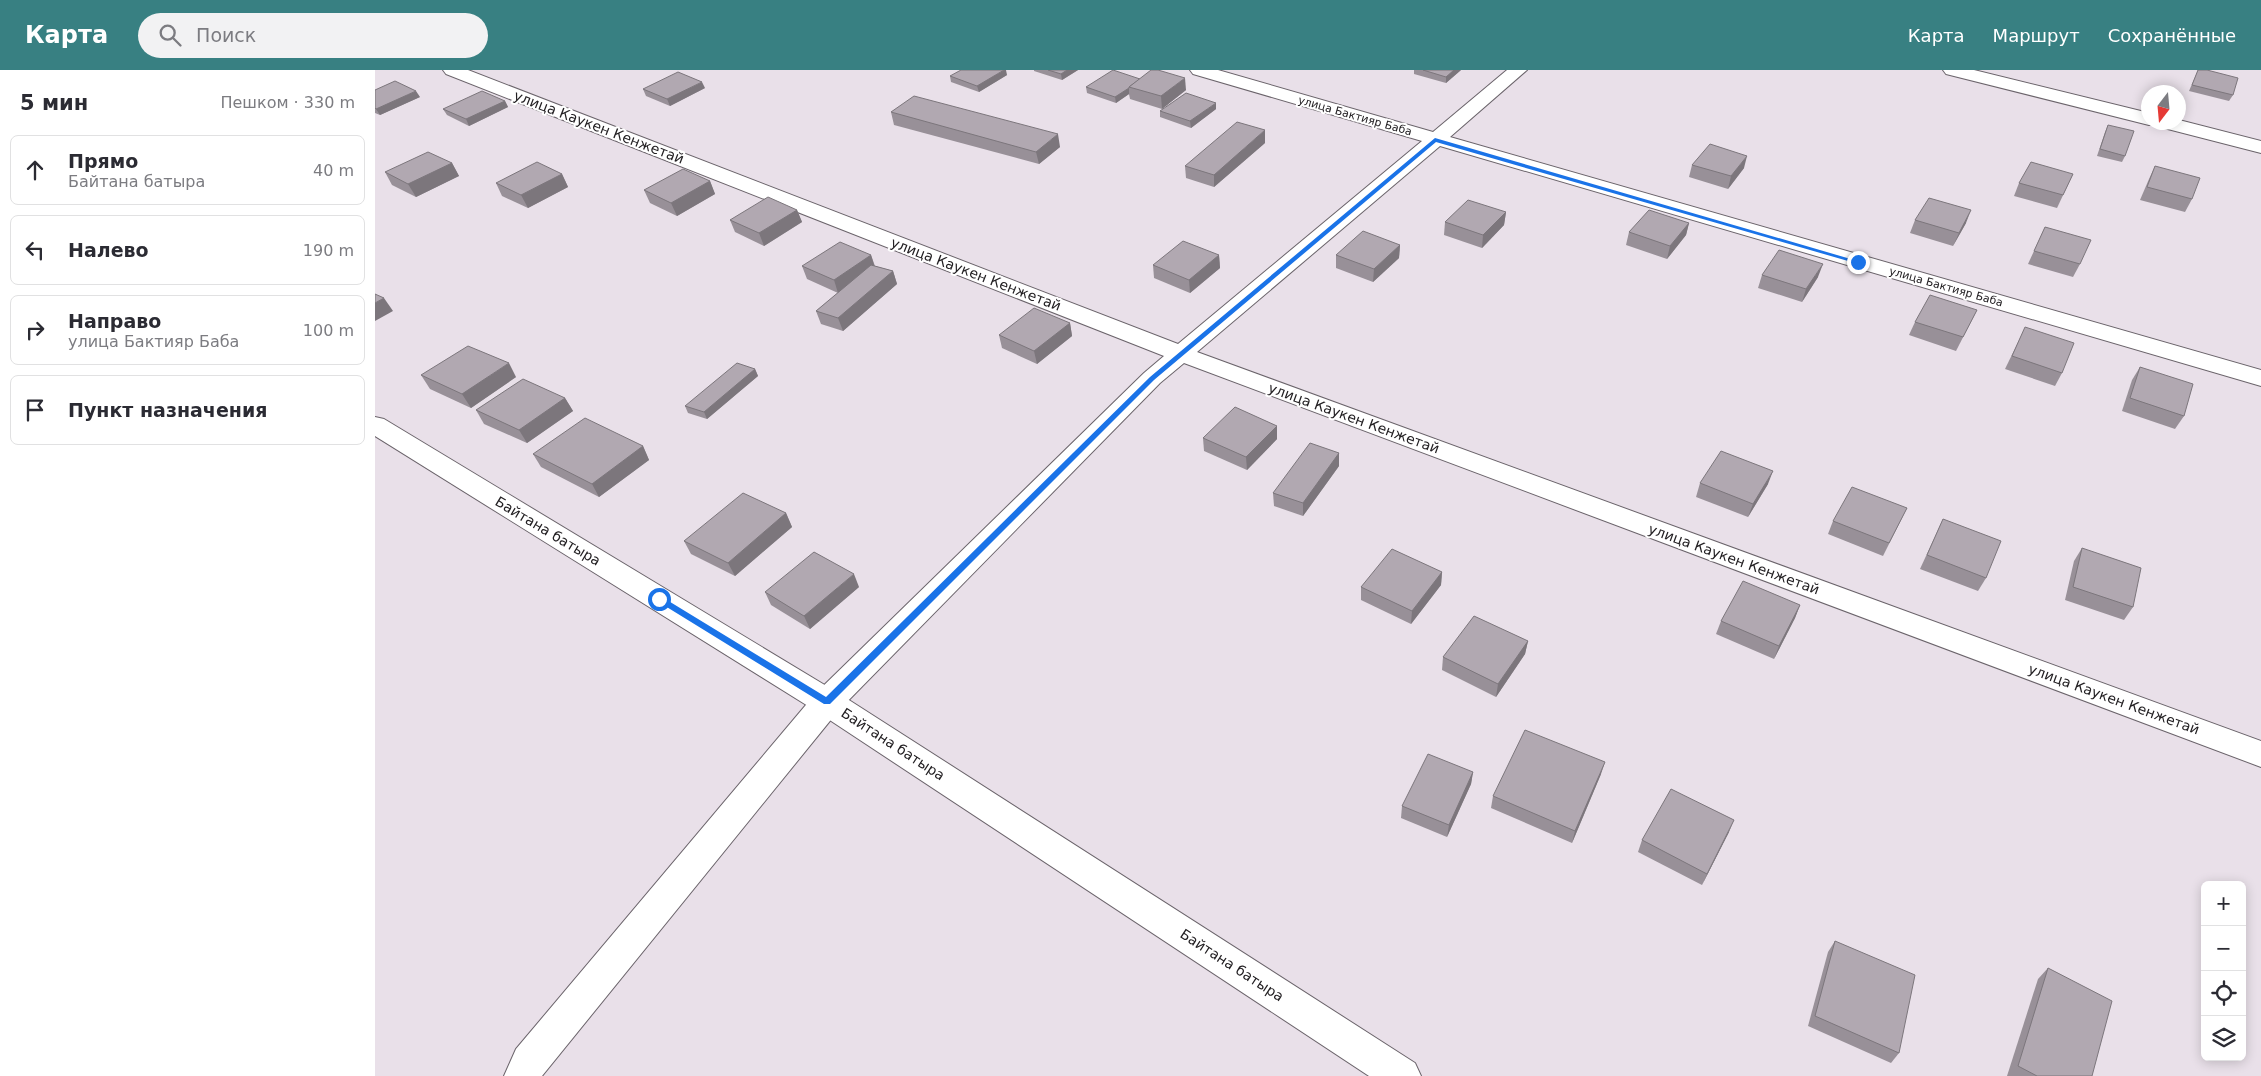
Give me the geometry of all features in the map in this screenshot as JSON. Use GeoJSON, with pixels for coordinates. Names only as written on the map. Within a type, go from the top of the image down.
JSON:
{"type":"FeatureCollection","features":[{"type":"Feature","properties":{"kind":"street","name":"улица Каукен Кенжетай"},"geometry":{"type":"LineString","coordinates":[[453,70],[1181,354],[2261,754]]}},
{"type":"Feature","properties":{"kind":"street","name":"улица Бактияр Баба"},"geometry":{"type":"LineString","coordinates":[[1199,70],[2261,378]]}},
{"type":"Feature","properties":{"kind":"street"},"geometry":{"type":"LineString","coordinates":[[523,1076],[529,1062],[827,702],[1152,378],[1518,70]]}},
{"type":"Feature","properties":{"kind":"street"},"geometry":{"type":"LineString","coordinates":[[1952,70],[2141,117]]}},
{"type":"Feature","properties":{"kind":"street"},"geometry":{"type":"LineString","coordinates":[[2186,128],[2261,147]]}},
{"type":"Feature","properties":{"kind":"street","name":"Байтана батыра"},"geometry":{"type":"LineString","coordinates":[[375,425],[827,702],[1402,1076]]}},
{"type":"Feature","properties":{"kind":"building"},"geometry":{"type":"Polygon","coordinates":[[[961,70],[1004,70],[977,86],[950,76],[961,70]]]}},
{"type":"Feature","properties":{"kind":"building"},"geometry":{"type":"Polygon","coordinates":[[[1048,70],[1067,70],[1061,74],[1048,70]]]}},
{"type":"Feature","properties":{"kind":"building"},"geometry":{"type":"Polygon","coordinates":[[[1113,70],[1140,79],[1115,97],[1086,87],[1113,70]]]}},
{"type":"Feature","properties":{"kind":"building"},"geometry":{"type":"Polygon","coordinates":[[[1151,70],[1158,70],[1185,78],[1161,96],[1129,87],[1151,70]]]}},
{"type":"Feature","properties":{"kind":"building"},"geometry":{"type":"Polygon","coordinates":[[[1423,70],[1454,70],[1446,77],[1423,70]]]}},
{"type":"Feature","properties":{"kind":"building"},"geometry":{"type":"Polygon","coordinates":[[[2198,70],[2207,70],[2238,78],[2233,95],[2192,85],[2198,70]]]}},
{"type":"Feature","properties":{"kind":"building"},"geometry":{"type":"Polygon","coordinates":[[[678,72],[702,82],[667,99],[643,89],[678,72]]]}},
{"type":"Feature","properties":{"kind":"building"},"geometry":{"type":"Polygon","coordinates":[[[395,81],[416,91],[376,109],[375,90],[395,81]]]}},
{"type":"Feature","properties":{"kind":"building"},"geometry":{"type":"Polygon","coordinates":[[[482,91],[505,101],[466,119],[443,109],[482,91]]]}},
{"type":"Feature","properties":{"kind":"building"},"geometry":{"type":"Polygon","coordinates":[[[1186,93],[1216,103],[1190,121],[1160,111],[1186,93]]]}},
{"type":"Feature","properties":{"kind":"building"},"geometry":{"type":"Polygon","coordinates":[[[914,96],[1058,134],[1036,152],[891,112],[914,96]]]}},
{"type":"Feature","properties":{"kind":"building"},"geometry":{"type":"Polygon","coordinates":[[[1237,122],[1265,130],[1214,175],[1185,166],[1237,122]]]}},
{"type":"Feature","properties":{"kind":"building"},"geometry":{"type":"Polygon","coordinates":[[[2108,125],[2134,131],[2125,156],[2100,149],[2108,125]]]}},
{"type":"Feature","properties":{"kind":"building"},"geometry":{"type":"Polygon","coordinates":[[[1710,144],[1747,156],[1731,176],[1692,165],[1710,144]]]}},
{"type":"Feature","properties":{"kind":"building"},"geometry":{"type":"Polygon","coordinates":[[[428,152],[452,163],[408,184],[385,172],[428,152]]]}},
{"type":"Feature","properties":{"kind":"building"},"geometry":{"type":"Polygon","coordinates":[[[537,162],[562,174],[521,195],[496,183],[537,162]]]}},
{"type":"Feature","properties":{"kind":"building"},"geometry":{"type":"Polygon","coordinates":[[[2031,162],[2073,174],[2063,195],[2019,183],[2031,162]]]}},
{"type":"Feature","properties":{"kind":"building"},"geometry":{"type":"Polygon","coordinates":[[[2155,166],[2200,178],[2192,199],[2147,187],[2155,166]]]}},
{"type":"Feature","properties":{"kind":"building"},"geometry":{"type":"Polygon","coordinates":[[[683,169],[710,181],[671,203],[644,190],[683,169]]]}},
{"type":"Feature","properties":{"kind":"building"},"geometry":{"type":"Polygon","coordinates":[[[768,197],[797,210],[759,233],[730,220],[768,197]]]}},
{"type":"Feature","properties":{"kind":"building"},"geometry":{"type":"Polygon","coordinates":[[[1929,198],[1971,210],[1959,233],[1915,220],[1929,198]]]}},
{"type":"Feature","properties":{"kind":"building"},"geometry":{"type":"Polygon","coordinates":[[[1468,200],[1506,212],[1483,235],[1445,222],[1468,200]]]}},
{"type":"Feature","properties":{"kind":"building"},"geometry":{"type":"Polygon","coordinates":[[[1649,210],[1689,223],[1670,246],[1629,232],[1649,210]]]}},
{"type":"Feature","properties":{"kind":"building"},"geometry":{"type":"Polygon","coordinates":[[[2045,227],[2091,240],[2080,264],[2034,251],[2045,227]]]}},
{"type":"Feature","properties":{"kind":"building"},"geometry":{"type":"Polygon","coordinates":[[[1363,231],[1400,245],[1374,269],[1336,255],[1363,231]]]}},
{"type":"Feature","properties":{"kind":"building"},"geometry":{"type":"Polygon","coordinates":[[[1183,241],[1219,255],[1189,280],[1153,265],[1183,241]]]}},
{"type":"Feature","properties":{"kind":"building"},"geometry":{"type":"Polygon","coordinates":[[[840,242],[871,255],[834,280],[802,266],[840,242]]]}},
{"type":"Feature","properties":{"kind":"building"},"geometry":{"type":"Polygon","coordinates":[[[1779,250],[1823,264],[1806,289],[1762,275],[1779,250]]]}},
{"type":"Feature","properties":{"kind":"building"},"geometry":{"type":"Polygon","coordinates":[[[871,265],[893,271],[838,318],[816,311],[871,265]]]}},
{"type":"Feature","properties":{"kind":"building"},"geometry":{"type":"Polygon","coordinates":[[[375,294],[384,298],[375,303],[375,294]]]}},
{"type":"Feature","properties":{"kind":"building"},"geometry":{"type":"Polygon","coordinates":[[[1930,295],[1977,310],[1963,337],[1915,322],[1930,295]]]}},
{"type":"Feature","properties":{"kind":"building"},"geometry":{"type":"Polygon","coordinates":[[[1034,308],[1070,323],[1034,351],[999,335],[1034,308]]]}},
{"type":"Feature","properties":{"kind":"building"},"geometry":{"type":"Polygon","coordinates":[[[2025,327],[2074,343],[2062,373],[2012,356],[2025,327]]]}},
{"type":"Feature","properties":{"kind":"building"},"geometry":{"type":"Polygon","coordinates":[[[468,346],[509,363],[462,394],[421,375],[468,346]]]}},
{"type":"Feature","properties":{"kind":"building"},"geometry":{"type":"Polygon","coordinates":[[[737,363],[755,369],[704,412],[685,406],[737,363]]]}},
{"type":"Feature","properties":{"kind":"building"},"geometry":{"type":"Polygon","coordinates":[[[2140,367],[2193,384],[2184,416],[2130,398],[2140,367]]]}},
{"type":"Feature","properties":{"kind":"building"},"geometry":{"type":"Polygon","coordinates":[[[523,379],[565,398],[519,430],[476,410],[523,379]]]}},
{"type":"Feature","properties":{"kind":"building"},"geometry":{"type":"Polygon","coordinates":[[[1235,407],[1277,426],[1246,457],[1203,438],[1235,407]]]}},
{"type":"Feature","properties":{"kind":"building"},"geometry":{"type":"Polygon","coordinates":[[[585,418],[643,446],[592,484],[533,454],[585,418]]]}},
{"type":"Feature","properties":{"kind":"building"},"geometry":{"type":"Polygon","coordinates":[[[1310,443],[1339,453],[1303,503],[1273,493],[1310,443]]]}},
{"type":"Feature","properties":{"kind":"building"},"geometry":{"type":"Polygon","coordinates":[[[1721,451],[1773,471],[1753,504],[1700,483],[1721,451]]]}},
{"type":"Feature","properties":{"kind":"building"},"geometry":{"type":"Polygon","coordinates":[[[1852,487],[1907,508],[1889,543],[1833,521],[1852,487]]]}},
{"type":"Feature","properties":{"kind":"building"},"geometry":{"type":"Polygon","coordinates":[[[743,493],[786,513],[728,563],[684,541],[743,493]]]}},
{"type":"Feature","properties":{"kind":"building"},"geometry":{"type":"Polygon","coordinates":[[[1943,519],[2001,541],[1986,578],[1927,555],[1943,519]]]}},
{"type":"Feature","properties":{"kind":"building"},"geometry":{"type":"Polygon","coordinates":[[[2082,548],[2141,568],[2133,607],[2073,587],[2082,548]]]}},
{"type":"Feature","properties":{"kind":"building"},"geometry":{"type":"Polygon","coordinates":[[[1392,549],[1442,572],[1412,611],[1361,587],[1392,549]]]}},
{"type":"Feature","properties":{"kind":"building"},"geometry":{"type":"Polygon","coordinates":[[[814,552],[854,574],[804,616],[765,592],[814,552]]]}},
{"type":"Feature","properties":{"kind":"building"},"geometry":{"type":"Polygon","coordinates":[[[1743,581],[1800,605],[1779,646],[1721,621],[1743,581]]]}},
{"type":"Feature","properties":{"kind":"building"},"geometry":{"type":"Polygon","coordinates":[[[1474,616],[1528,641],[1498,684],[1443,657],[1474,616]]]}},
{"type":"Feature","properties":{"kind":"building"},"geometry":{"type":"Polygon","coordinates":[[[1525,730],[1605,762],[1575,831],[1493,796],[1525,730]]]}},
{"type":"Feature","properties":{"kind":"building"},"geometry":{"type":"Polygon","coordinates":[[[1428,754],[1473,772],[1449,825],[1402,806],[1428,754]]]}},
{"type":"Feature","properties":{"kind":"building"},"geometry":{"type":"Polygon","coordinates":[[[1671,789],[1734,820],[1707,874],[1642,840],[1671,789]]]}},
{"type":"Feature","properties":{"kind":"building"},"geometry":{"type":"Polygon","coordinates":[[[1835,941],[1915,975],[1899,1053],[1815,1016],[1835,941]]]}},
{"type":"Feature","properties":{"kind":"building"},"geometry":{"type":"Polygon","coordinates":[[[2048,968],[2112,1001],[2092,1076],[2037,1076],[2018,1066],[2048,968]]]}},
{"type":"Feature","properties":{"kind":"route"},"geometry":{"type":"LineString","coordinates":[[659,599],[827,702],[1152,378],[1435,140],[1858,262]]}}]}
